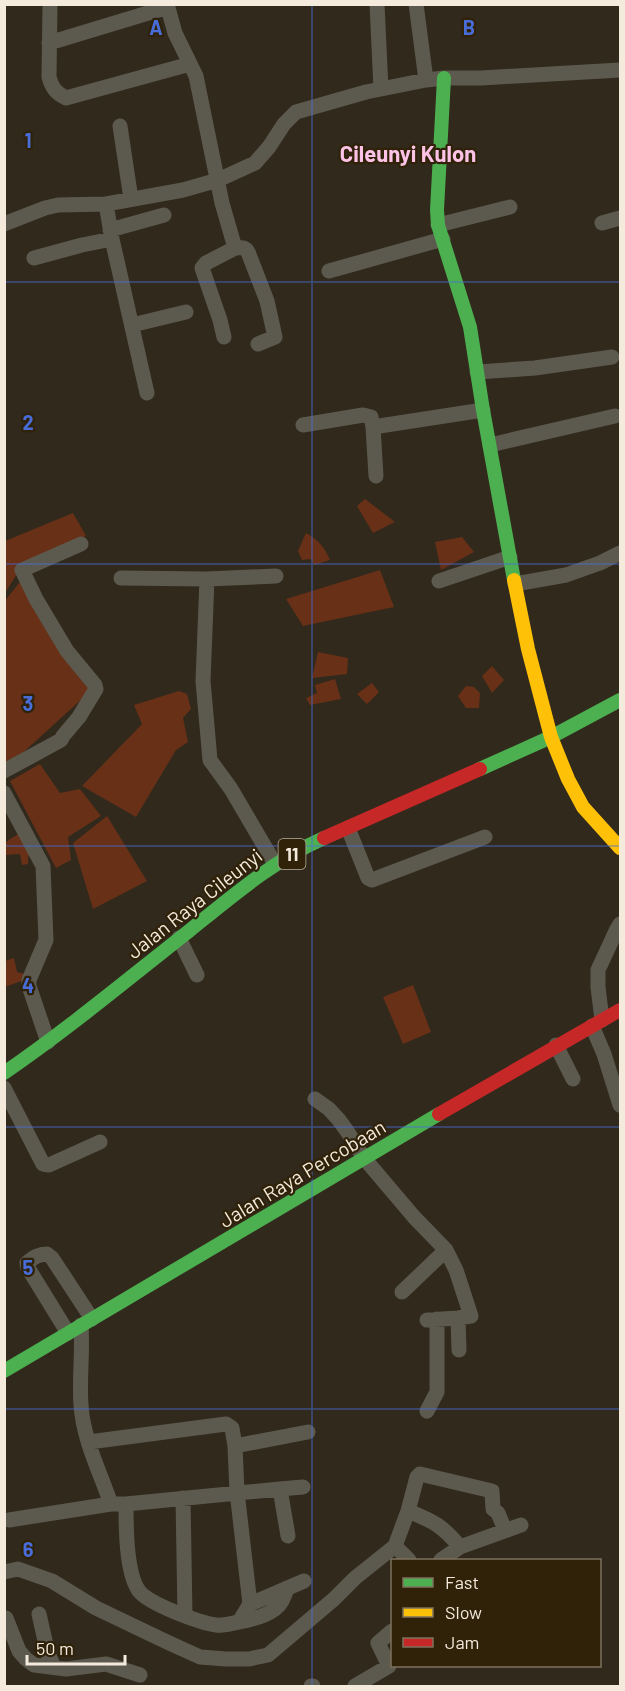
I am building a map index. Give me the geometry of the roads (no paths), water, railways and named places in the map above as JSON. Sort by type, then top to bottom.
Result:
[{"type":"main road","points":[[444,78],[437,210],[440,232],[468,320],[528,649],[551,737],[568,780],[583,807],[621,848]]},
{"type":"main road","name":"Jalan Raya Cileunyi","points":[[4,1073],[48,1042],[275,864],[305,846],[551,737],[621,700]]},
{"type":"main road","name":"Jalan Raya Percobaan","points":[[4,1371],[556,1045],[621,1011]]},
{"type":"street","points":[[50,4],[49,77],[57,93],[66,98],[190,64]]},
{"type":"street","points":[[377,4],[381,89]]},
{"type":"street","points":[[416,4],[426,80]]},
{"type":"street","points":[[49,43],[162,7],[196,76],[222,203],[235,248]]},
{"type":"street","points":[[4,224],[58,205],[106,204],[183,190],[218,180],[255,163],[284,124],[296,112],[381,89],[444,78],[621,70]]},
{"type":"street","points":[[120,126],[131,199]]},
{"type":"street","points":[[106,204],[147,393]]},
{"type":"street","points":[[329,271],[510,207]]},
{"type":"street","points":[[34,258],[82,245],[164,215]]},
{"type":"street","points":[[602,223],[621,218]]},
{"type":"street","points":[[224,337],[202,268],[235,248],[242,247],[247,250],[267,301],[275,337],[258,344]]},
{"type":"street","points":[[132,325],[186,312]]},
{"type":"street","points":[[477,372],[535,368],[612,357]]},
{"type":"street","points":[[373,427],[483,410]]},
{"type":"street","points":[[303,425],[363,415],[371,417],[376,476]]},
{"type":"street","points":[[490,445],[615,416]]},
{"type":"street","points":[[4,771],[61,740],[79,717],[96,689],[67,651],[36,599],[22,570],[81,544]]},
{"type":"street","points":[[515,584],[566,575],[621,553]]},
{"type":"street","points":[[439,581],[510,557]]},
{"type":"street","points":[[121,578],[207,579],[276,576]]},
{"type":"street","points":[[207,579],[203,681],[210,760],[231,789],[275,864]]},
{"type":"street","points":[[4,794],[43,866],[46,940],[29,980],[29,986],[48,1042]]},
{"type":"street","points":[[348,828],[368,878],[372,880],[485,837]]},
{"type":"street","points":[[621,924],[616,929],[598,970],[597,1023],[604,1054],[621,1105]]},
{"type":"street","points":[[179,938],[197,975]]},
{"type":"street","points":[[556,1045],[573,1079]]},
{"type":"street","points":[[4,1088],[43,1164],[49,1165],[100,1142]]},
{"type":"street","points":[[315,1099],[339,1120],[364,1158],[414,1217],[446,1250],[456,1270],[471,1316],[432,1319],[436,1392],[428,1411]]},
{"type":"street","points":[[402,1292],[446,1250]]},
{"type":"street","points":[[458,1318],[459,1350]]},
{"type":"street","points":[[80,1326],[81,1407],[84,1425],[88,1442],[118,1504],[133,1577],[140,1591],[176,1613],[216,1625],[253,1619],[277,1607],[287,1588]]},
{"type":"street","points":[[88,1442],[226,1424],[232,1428],[250,1604]]},
{"type":"street","points":[[235,1446],[308,1432]]},
{"type":"street","points":[[4,1572],[18,1569],[52,1581],[96,1608],[200,1657],[249,1659],[268,1655],[395,1546],[417,1477],[420,1474],[492,1491],[493,1509],[498,1513],[505,1530]]},
{"type":"street","points":[[9,1520],[118,1504],[303,1487]]},
{"type":"street","points":[[280,1489],[288,1536]]},
{"type":"street","points":[[183,1498],[185,1615]]},
{"type":"street","points":[[408,1511],[431,1520],[451,1536],[460,1547]]},
{"type":"street","points":[[442,1559],[460,1547],[521,1525]]},
{"type":"street","points":[[395,1546],[407,1559]]},
{"type":"street","points":[[239,1622],[250,1604],[304,1581]]},
{"type":"street","points":[[39,1614],[48,1654],[54,1667]]},
{"type":"street","points":[[4,1619],[6,1618],[19,1651],[34,1665],[66,1669],[105,1664],[140,1675]]},
{"type":"street","points":[[355,1686],[388,1666],[378,1643],[391,1633]]},
{"type":"district","name":"Cileunyi Kulon","points":[[408,153]]}]
